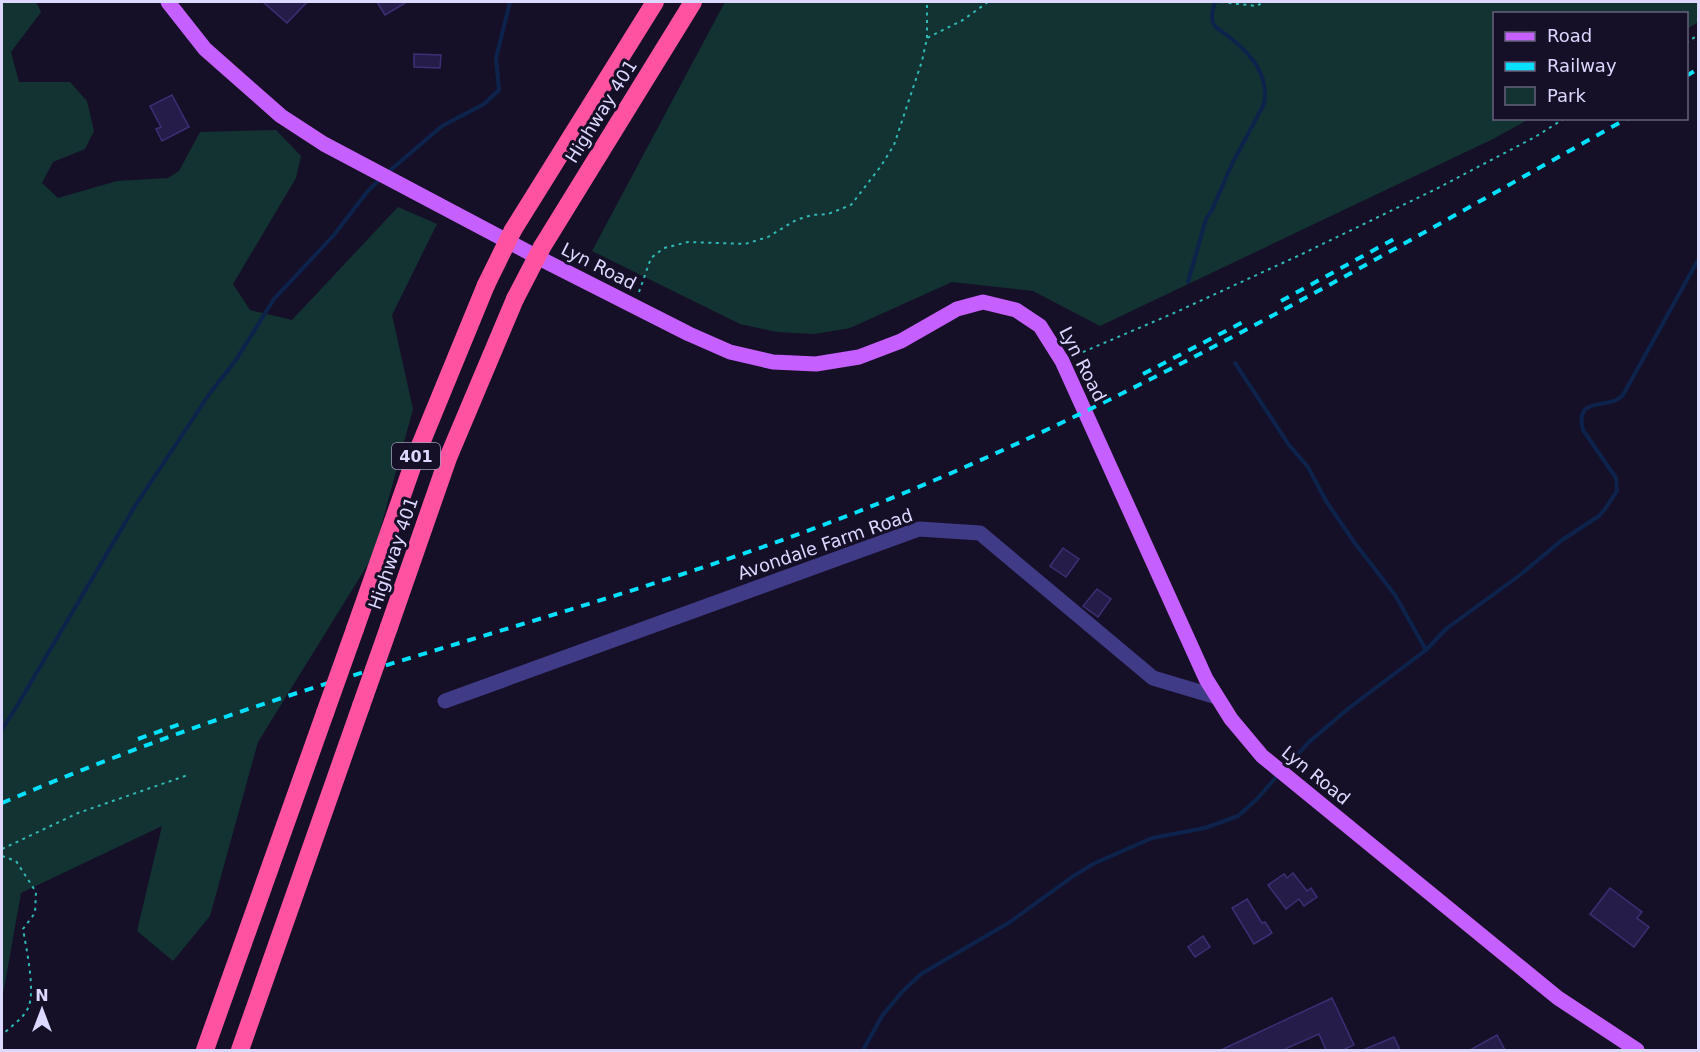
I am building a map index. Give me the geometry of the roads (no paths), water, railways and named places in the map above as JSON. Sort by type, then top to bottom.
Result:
[{"type":"highway","name":"Highway 401","points":[[205,1050],[417,453],[486,285],[513,230],[655,2]]},
{"type":"highway","name":"Highway 401","points":[[240,1050],[448,458],[515,299],[542,247],[693,2]]},
{"type":"main road","name":"Lyn Road","points":[[168,2],[205,49],[290,121],[324,144],[632,305],[730,352],[773,362],[816,364],[859,357],[901,341],[957,309],[982,302],[1016,310],[1040,326],[1062,361],[1206,679],[1231,719],[1262,756],[1558,998],[1637,1050]]},
{"type":"street","name":"Avondale Farm Road","points":[[445,701],[919,529],[980,533],[1153,678],[1217,697]]},
{"type":"waterway","points":[[387,173],[442,126],[484,104],[499,90],[496,58],[510,2]]},
{"type":"waterway","points":[[1188,282],[1206,219],[1264,104],[1265,94],[1262,77],[1253,60],[1214,25],[1212,16],[1215,2]]},
{"type":"waterway","points":[[2,729],[135,506],[210,393],[236,360],[274,299],[334,235],[367,192],[381,178]]},
{"type":"waterway","points":[[1284,769],[1309,742],[1349,708],[1426,650],[1446,629],[1520,575],[1562,540],[1599,516],[1605,509],[1617,491],[1616,478],[1583,430],[1583,412],[1588,407],[1617,400],[1623,395],[1698,260]]},
{"type":"waterway","points":[[1235,363],[1289,445],[1308,467],[1326,501],[1354,542],[1395,595],[1426,650]]},
{"type":"waterway","points":[[863,1050],[882,1016],[921,974],[1010,922],[1093,864],[1152,838],[1205,828],[1238,816],[1279,774]]},
{"type":"railway","points":[[1688,75],[1698,69]]},
{"type":"railway","points":[[2,803],[238,712],[720,562],[852,514],[953,472],[1150,380],[1246,330],[1624,120]]},
{"type":"railway","points":[[1281,301],[1394,239]]},
{"type":"railway","points":[[1143,374],[1247,320]]},
{"type":"railway","points":[[138,739],[180,724]]}]
